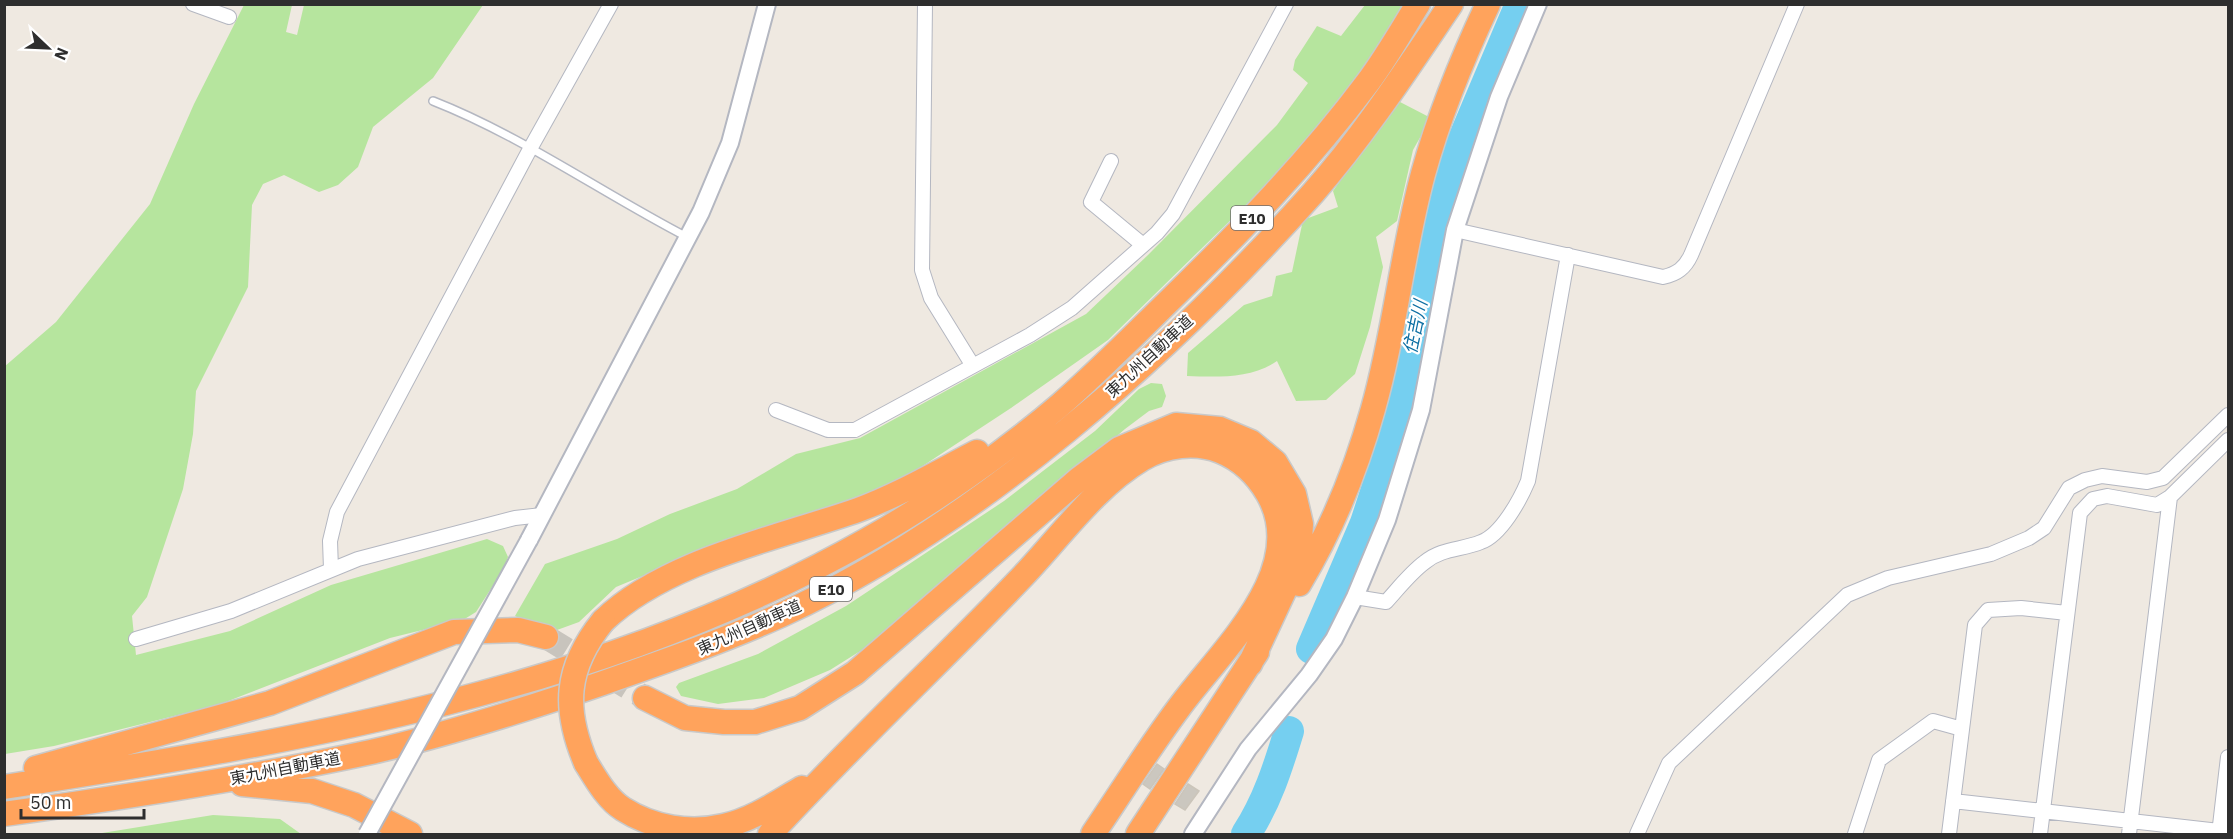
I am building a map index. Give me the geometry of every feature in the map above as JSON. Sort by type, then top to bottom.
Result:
[{"type":"highway","name":"東九州自動車道","points":[[4,787],[330,731],[477,695],[659,637],[755,597],[869,539],[953,484],[1058,406],[1232,240],[1296,169],[1369,81],[1418,4]]},
{"type":"highway","name":"東九州自動車道","points":[[4,814],[210,782],[374,751],[548,702],[696,650],[783,614],[877,565],[971,502],[1077,422],[1180,329],[1315,191],[1396,86],[1450,4]]},
{"type":"highway","points":[[1138,834],[1250,664],[1314,558],[1347,490],[1374,408],[1423,174],[1447,102],[1488,4]]},
{"type":"highway","points":[[822,776],[763,810],[726,826],[694,831],[658,825],[621,809],[600,786],[586,763],[572,725],[572,683],[581,654],[603,621],[632,597],[670,576],[861,508],[982,450],[1058,406]]},
{"type":"highway","points":[[645,698],[685,718],[724,722],[755,723],[800,708],[855,673],[1079,479],[1119,449],[1176,425],[1220,429],[1251,442],[1275,462],[1294,494],[1301,524],[1299,559],[1250,664]]},
{"type":"highway","points":[[770,834],[822,776],[1023,577],[1118,476],[1146,456],[1168,449],[1190,446],[1213,448],[1237,460],[1257,477],[1273,503],[1279,533],[1275,567],[1253,614],[1177,710],[1093,834]]},
{"type":"highway","points":[[4,776],[270,704],[454,632],[518,630],[546,637]]},
{"type":"highway","points":[[210,782],[312,791],[354,805],[410,834]]},
{"type":"street","points":[[193,4],[229,17]]},
{"type":"street","points":[[331,569],[330,541],[337,512],[530,150],[611,4]]},
{"type":"street","points":[[367,834],[529,540],[688,237],[730,143],[767,4]]},
{"type":"street","points":[[925,4],[922,270],[931,298],[973,366]]},
{"type":"street","points":[[776,410],[828,430],[855,430],[892,412],[1072,308],[1143,245],[1173,214],[1286,4]]},
{"type":"street","points":[[1193,834],[1264,728],[1322,657],[1355,597],[1387,520],[1412,441],[1455,230],[1499,97],[1538,4]]},
{"type":"street","points":[[1455,230],[1663,277],[1674,274],[1686,266],[1797,4]]},
{"type":"street","points":[[1111,162],[1091,202],[1143,245]]},
{"type":"street","points":[[1355,597],[1386,602],[1425,561],[1451,548],[1481,542],[1491,536],[1520,500],[1528,481],[1568,255]]},
{"type":"street","points":[[1637,834],[1669,763],[1846,595],[1888,578],[1991,554],[2029,538],[2044,528],[2069,489],[2085,480],[2102,476],[2147,482],[2163,478],[2229,415]]},
{"type":"street","points":[[2040,834],[2080,513],[2093,499],[2107,496],[2157,505],[2170,497],[2229,440]]},
{"type":"street","points":[[2129,827],[2170,497]]},
{"type":"street","points":[[136,639],[231,611],[331,569],[515,518],[542,515]]},
{"type":"street","points":[[1949,834],[1975,625],[1988,610],[2021,608],[2067,613]]},
{"type":"street","points":[[1855,834],[1879,760],[1933,721],[1962,729]]},
{"type":"street","points":[[1953,801],[2043,810],[2129,827],[2222,832],[2229,757]]},
{"type":"lane","points":[[433,101],[480,121],[688,237]]},
{"type":"green space","points":[[244,5],[292,5],[286,32],[297,35],[304,5],[483,5],[433,78],[373,127],[358,167],[338,185],[319,192],[284,175],[263,184],[252,205],[248,287],[196,391],[193,434],[183,489],[147,597],[132,616],[136,655],[230,631],[331,585],[487,539],[503,546],[508,557],[503,570],[476,612],[463,620],[390,638],[218,705],[54,746],[5,754],[4,367],[56,322],[150,204],[194,104]]},
{"type":"green space","points":[[1365,5],[1408,5],[1367,70],[1285,165],[1108,340],[1011,408],[880,494],[674,563],[616,587],[579,622],[557,630],[532,624],[515,616],[545,564],[617,539],[670,514],[737,489],[796,454],[860,438],[1086,314],[1277,125],[1308,83],[1293,70],[1295,60],[1317,26],[1341,36]]},
{"type":"green space","points":[[1400,102],[1431,118],[1413,150],[1397,221],[1376,237],[1383,267],[1370,327],[1355,374],[1326,400],[1296,401],[1277,361],[1256,371],[1234,376],[1187,376],[1188,353],[1244,305],[1272,296],[1276,276],[1292,272],[1303,220],[1338,207],[1333,191],[1389,112]]},
{"type":"green space","points":[[1151,383],[1162,384],[1166,396],[1162,407],[1149,411],[1125,429],[889,633],[830,670],[764,698],[718,704],[681,696],[676,687],[679,683],[758,654],[846,606],[1004,501],[1095,431],[1139,389]]},
{"type":"green space","points":[[213,815],[280,819],[301,834],[96,834]]},
{"type":"building","points":[[1157,764],[1164,769],[1150,789],[1143,784]]},
{"type":"building","points":[[1188,784],[1199,791],[1185,810],[1175,804]]},
{"type":"waterway","name":"住吉川","points":[[1311,649],[1365,523],[1393,437],[1432,242],[1454,160],[1520,4]]},
{"type":"waterway","name":"住吉川","points":[[1246,834],[1266,797],[1289,731]]},
{"type":"tunnel","points":[[546,637],[645,698]]}]
